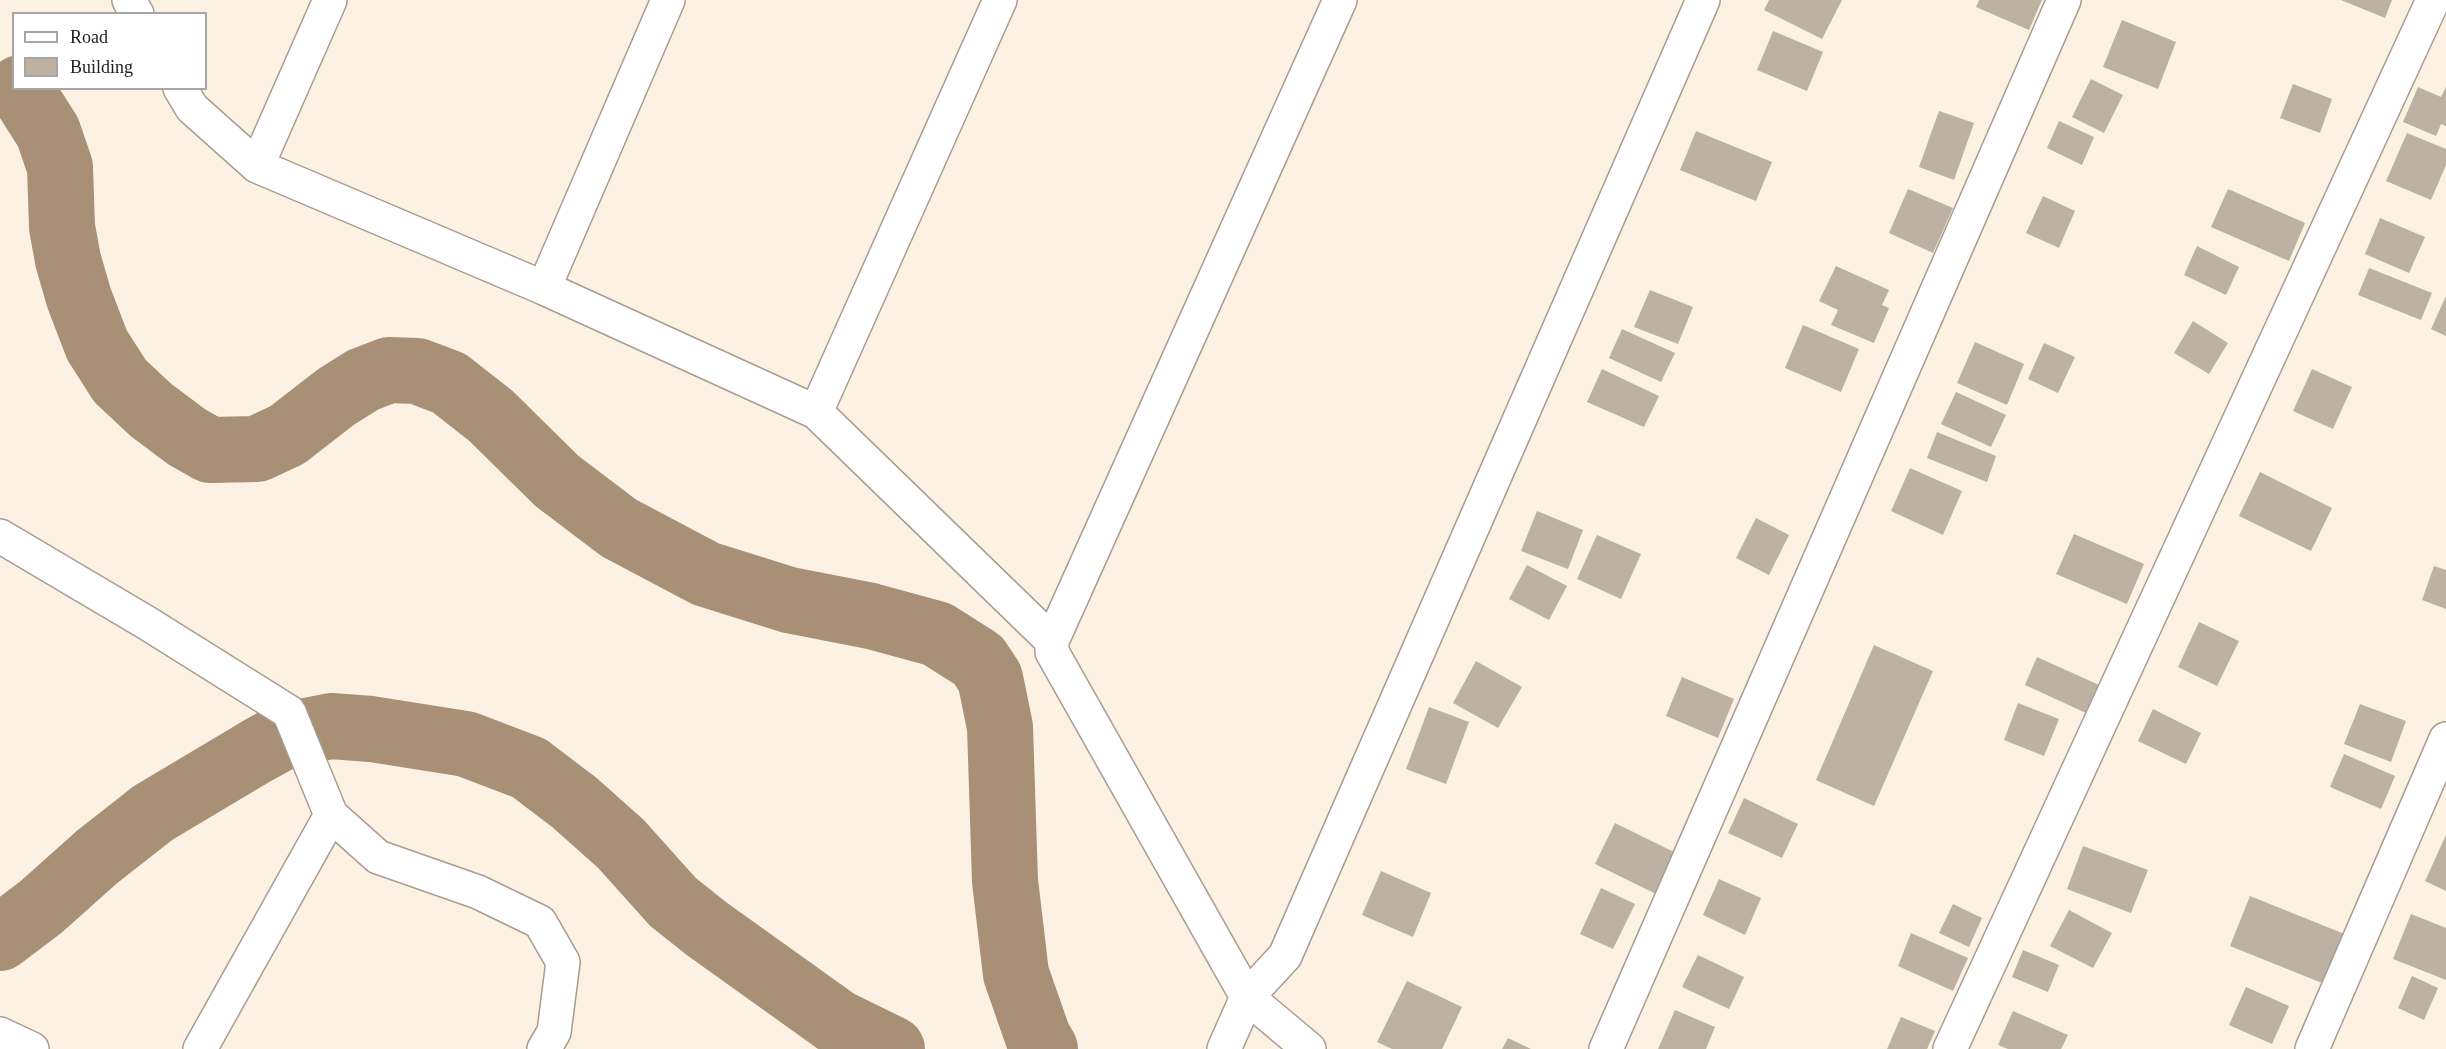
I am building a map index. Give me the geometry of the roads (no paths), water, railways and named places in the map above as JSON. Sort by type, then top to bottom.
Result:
[{"type":"street","points":[[257,166],[330,0]]},
{"type":"street","points":[[544,288],[668,0]]},
{"type":"street","points":[[816,412],[1000,0]]},
{"type":"street","points":[[1309,1049],[1247,997],[1052,652],[1052,641],[1340,0]]},
{"type":"street","points":[[1224,1049],[1247,997],[1285,956],[1703,0]]},
{"type":"street","points":[[1606,1049],[2064,0]]},
{"type":"street","points":[[1950,1049],[2433,0]]},
{"type":"street","points":[[181,90],[192,108],[257,166],[544,288],[816,412],[1052,641]]},
{"type":"street","points":[[5,549],[147,622],[289,712],[331,815],[378,857],[478,892],[540,922],[563,962],[554,1032],[544,1049]]},
{"type":"street","points":[[2312,1049],[2446,740]]},
{"type":"street","points":[[200,1049],[331,815]]},
{"type":"street","points":[[0,1034],[32,1049]]},
{"type":"waterway","points":[[21,90],[48,132],[60,167],[62,227],[68,260],[79,298],[97,345],[120,381],[151,410],[187,437],[210,450],[257,449],[287,435],[336,397],[363,380],[389,370],[417,371],[449,383],[491,416],[557,481],[619,528],[706,574],[789,600],[871,616],[937,634],[978,660],[990,678],[1000,727],[1005,881],[1016,974],[1038,1037],[1045,1049]]},
{"type":"waterway","points":[[0,938],[41,907],[97,857],[153,813],[257,751],[286,735],[331,726],[371,729],[466,744],[529,768],[575,803],[621,844],[673,902],[707,929],[837,1022],[892,1049]]}]
